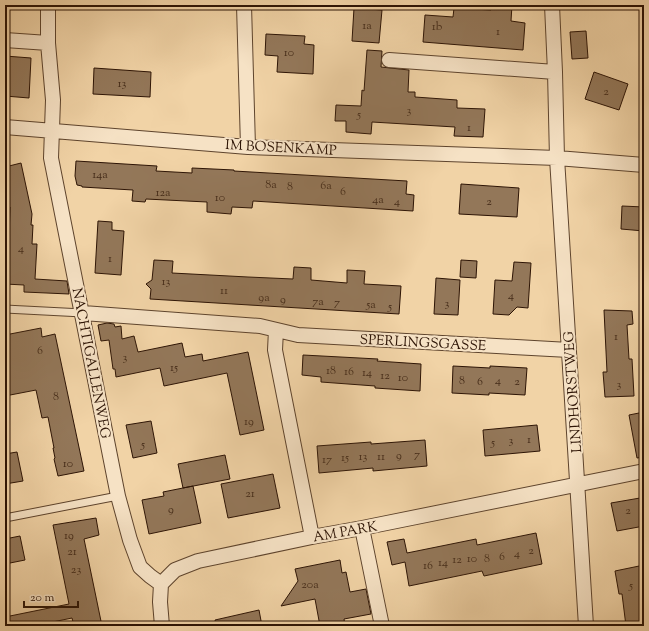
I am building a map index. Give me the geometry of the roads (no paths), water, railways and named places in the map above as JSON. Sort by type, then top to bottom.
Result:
[{"type":"street","name":"NACHTIGALLENWEG","points":[[48,5],[48,43],[53,100],[51,158],[83,313],[118,496],[130,540],[140,567],[161,584]]},
{"type":"street","points":[[244,5],[248,147]]},
{"type":"street","name":"LINDHORSTWEG","points":[[552,5],[557,158],[586,626]]},
{"type":"street","points":[[5,40],[48,43]]},
{"type":"street","points":[[389,60],[555,72]]},
{"type":"street","name":"IM BOSENKAMP","points":[[5,127],[248,147],[557,158],[644,165]]},
{"type":"street","name":"SPERLINGSGASSE","points":[[83,313],[260,326],[298,335],[569,350]]},
{"type":"street","points":[[276,330],[275,350],[312,537]]},
{"type":"street","name":"AM PARK","points":[[161,584],[174,570],[198,561],[644,471]]},
{"type":"street","points":[[362,528],[382,626]]},
{"type":"street","points":[[161,584],[160,602],[162,626]]},
{"type":"lane","points":[[5,309],[83,313]]},
{"type":"lane","points":[[5,518],[118,496]]}]
